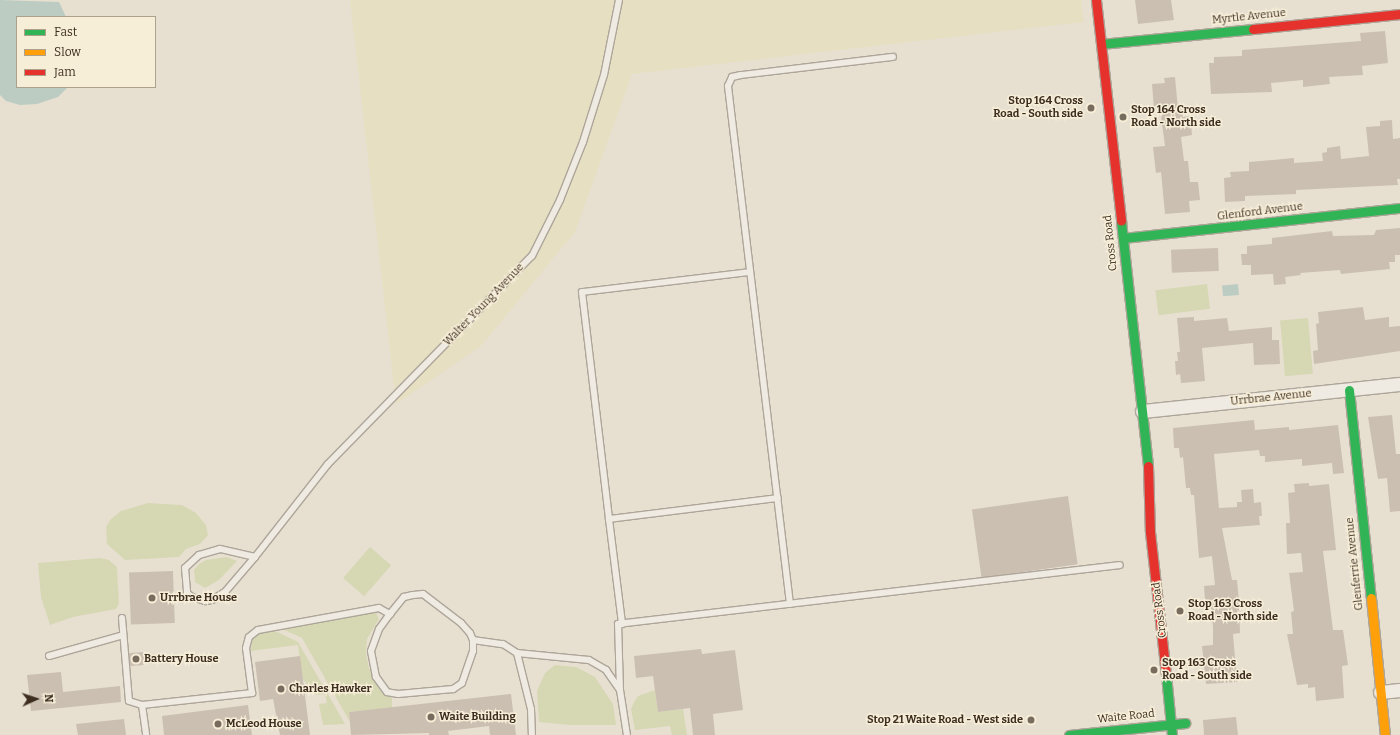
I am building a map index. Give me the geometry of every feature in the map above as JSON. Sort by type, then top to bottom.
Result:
[{"type":"main road","name":"Cross Road","points":[[1096,0],[1150,484],[1150,532],[1172,735]]},
{"type":"main road","name":"Myrtle Avenue","points":[[1101,44],[1400,14]]},
{"type":"main road","name":"Glenford Avenue","points":[[1122,238],[1400,208]]},
{"type":"main road","name":"Glenferrie Avenue","points":[[1348,390],[1385,735]]},
{"type":"main road","name":"Cross Road","points":[[1150,484],[1160,527]]},
{"type":"main road","name":"Waite Road","points":[[1069,735],[1171,724],[1185,719],[1187,735]]},
{"type":"street","name":"Urrbrae Avenue","points":[[1142,411],[1400,384]]},
{"type":"street","points":[[1380,692],[1400,690]]},
{"type":"lane","name":"Walter Young Avenue","points":[[255,557],[220,550],[199,555],[185,568],[184,576],[187,593],[192,597],[205,601],[218,597],[255,557],[328,464],[532,256],[560,200],[583,142],[604,75],[619,0]]},
{"type":"lane","points":[[790,604],[728,86],[732,77],[893,57]]},
{"type":"lane","points":[[622,624],[582,292],[750,272]]},
{"type":"lane","points":[[609,519],[778,498]]},
{"type":"lane","points":[[627,735],[620,690],[618,624],[1120,565]]},
{"type":"lane","points":[[423,594],[461,623],[473,640],[473,652],[462,683],[458,687],[398,694],[387,692],[376,677],[371,651],[379,629],[390,614],[404,597],[423,594]]},
{"type":"lane","points":[[122,618],[129,701],[142,705],[252,693],[246,648],[249,638],[258,630],[379,608],[390,614]]},
{"type":"lane","points":[[49,656],[123,635]]},
{"type":"lane","points":[[473,640],[503,644],[517,653],[589,660],[606,670],[620,690]]},
{"type":"lane","points":[[517,653],[531,709],[532,735]]},
{"type":"lane","points":[[142,705],[146,735]]},
{"type":"shaded area","points":[[0,0],[59,2],[66,16],[16,16],[16,88],[67,88],[58,97],[37,104],[20,105],[6,101],[0,95]]},
{"type":"shaded area","points":[[350,0],[1081,0],[1084,22],[632,74],[575,232],[481,346],[396,404]]},
{"type":"shaded area","points":[[1238,284],[1239,295],[1223,296],[1222,285]]},
{"type":"green space","points":[[1207,284],[1210,309],[1158,315],[1155,290]]},
{"type":"green space","points":[[1308,318],[1313,374],[1285,376],[1280,320]]},
{"type":"green space","points":[[148,503],[182,505],[196,513],[206,525],[208,535],[200,544],[186,549],[179,557],[125,560],[107,544],[106,527],[111,519],[121,511]]},
{"type":"green space","points":[[370,547],[391,565],[364,596],[343,578]]},
{"type":"green space","points":[[227,557],[237,561],[219,580],[205,588],[195,582],[194,570],[199,564],[206,560]]},
{"type":"green space","points":[[100,558],[109,560],[117,567],[119,603],[116,609],[73,617],[50,625],[41,597],[38,563]]},
{"type":"green space","points":[[375,611],[379,619],[367,639],[366,654],[369,668],[376,681],[392,697],[392,708],[349,712],[350,722],[302,638],[278,627]]},
{"type":"green space","points":[[269,628],[298,642],[345,724],[323,725],[319,704],[327,703],[325,694],[316,695],[302,678],[298,645],[251,651],[252,638]]},
{"type":"green space","points":[[555,665],[576,667],[595,677],[613,704],[616,725],[570,725],[539,722],[537,691],[545,673]]},
{"type":"green space","points":[[655,690],[658,712],[683,709],[687,735],[672,735],[670,726],[635,730],[631,709],[634,702],[638,696]]},
{"type":"building","points":[[1135,0],[1171,0],[1174,20],[1138,24]]},
{"type":"building","points":[[1385,31],[1388,63],[1362,66],[1363,75],[1329,77],[1330,84],[1303,87],[1303,80],[1271,83],[1272,92],[1211,94],[1209,63],[1214,63],[1214,57],[1242,56],[1242,50],[1361,41],[1360,33]]},
{"type":"building","points":[[1175,77],[1178,109],[1182,108],[1183,117],[1190,116],[1192,135],[1181,137],[1184,161],[1188,161],[1190,182],[1198,182],[1200,200],[1189,201],[1190,212],[1165,214],[1161,172],[1156,173],[1153,147],[1165,146],[1160,109],[1154,109],[1152,84],[1165,83],[1164,78]]},
{"type":"building","points":[[1392,120],[1393,139],[1400,138],[1400,179],[1397,179],[1398,185],[1296,190],[1296,194],[1245,196],[1245,201],[1225,202],[1224,178],[1231,177],[1230,172],[1249,171],[1249,162],[1294,158],[1294,163],[1323,161],[1322,153],[1327,152],[1327,148],[1340,146],[1341,159],[1369,156],[1366,127],[1380,126],[1380,121]]},
{"type":"building","points":[[1400,228],[1400,255],[1395,255],[1395,262],[1389,262],[1390,269],[1341,274],[1340,270],[1300,273],[1301,275],[1285,277],[1286,284],[1274,285],[1273,274],[1251,275],[1251,265],[1242,265],[1241,254],[1247,254],[1247,246],[1272,244],[1272,238],[1332,231],[1333,236],[1374,235],[1376,230]]},
{"type":"building","points":[[1218,248],[1219,271],[1172,273],[1171,250]]},
{"type":"building","points":[[1363,307],[1365,320],[1389,317],[1389,327],[1400,326],[1400,351],[1314,364],[1313,351],[1318,350],[1316,324],[1319,323],[1318,312]]},
{"type":"building","points":[[1194,317],[1194,321],[1227,318],[1229,331],[1272,327],[1272,340],[1279,340],[1280,364],[1254,365],[1253,343],[1202,348],[1205,381],[1181,383],[1180,374],[1176,375],[1175,361],[1178,361],[1177,352],[1180,352],[1177,318]]},
{"type":"building","points":[[1392,415],[1396,454],[1400,454],[1400,511],[1390,512],[1387,478],[1378,479],[1368,417]]},
{"type":"building","points":[[1254,420],[1255,430],[1289,427],[1289,430],[1338,425],[1344,473],[1333,474],[1332,463],[1302,466],[1302,459],[1265,462],[1265,456],[1260,456],[1259,450],[1214,454],[1219,508],[1237,507],[1237,502],[1242,502],[1241,490],[1253,489],[1254,503],[1261,502],[1262,516],[1259,516],[1260,525],[1222,528],[1232,580],[1237,580],[1240,633],[1233,634],[1237,682],[1206,684],[1202,646],[1213,645],[1213,627],[1210,600],[1205,601],[1204,586],[1215,585],[1212,556],[1199,558],[1194,495],[1191,495],[1190,488],[1186,488],[1183,457],[1180,458],[1179,448],[1174,448],[1173,428]]},
{"type":"building","points":[[1309,483],[1309,486],[1329,484],[1336,550],[1323,551],[1333,630],[1343,630],[1348,665],[1342,666],[1344,698],[1316,701],[1315,687],[1308,688],[1308,684],[1297,685],[1287,634],[1293,634],[1291,612],[1294,611],[1289,573],[1303,572],[1301,553],[1287,554],[1286,523],[1290,523],[1288,493],[1295,492],[1294,484]]},
{"type":"building","points":[[1068,496],[1078,564],[982,578],[972,509]]},
{"type":"building","name":"Urrbrae House","points":[[173,571],[175,623],[131,625],[129,573]]},
{"type":"building","points":[[701,649],[702,654],[735,650],[743,710],[713,714],[715,735],[693,735],[690,708],[658,712],[653,676],[636,678],[634,656]]},
{"type":"building","name":"Battery House","points":[[144,652],[145,665],[130,666],[129,653]]},
{"type":"building","name":"Charles Hawker","points":[[300,656],[310,735],[280,735],[273,699],[260,701],[255,662]]},
{"type":"building","points":[[61,672],[63,692],[120,686],[121,702],[31,711],[27,675]]},
{"type":"building","name":"Waite Building","points":[[511,694],[516,735],[490,735],[489,726],[448,731],[449,735],[429,735],[429,733],[351,735],[349,712]]},
{"type":"building","name":"McLeod House","points":[[248,705],[252,735],[164,735],[162,716]]},
{"type":"building","points":[[1236,717],[1238,735],[1204,735],[1203,720]]},
{"type":"building","points":[[124,719],[126,735],[78,735],[76,724]]},
{"type":"traffic: fast","points":[[1101,44],[1253,29]]},
{"type":"traffic: fast","points":[[1123,238],[1400,208]]},
{"type":"traffic: fast","points":[[1121,221],[1148,466]]},
{"type":"traffic: fast","points":[[1349,390],[1371,598]]},
{"type":"traffic: fast","points":[[1166,675],[1172,735]]},
{"type":"traffic: fast","points":[[1069,735],[1185,723]]},
{"type":"traffic: slow","points":[[1371,598],[1385,735]]},
{"type":"traffic: jam","points":[[1096,0],[1121,221]]},
{"type":"traffic: jam","points":[[1253,29],[1400,14]]},
{"type":"traffic: jam","points":[[1148,466],[1150,532],[1166,675]]},
{"type":"place","name":"Stop 164 Cross Road - South side","points":[[1091,108]]},
{"type":"place","name":"Stop 164 Cross Road - North side","points":[[1123,117]]},
{"type":"place","name":"Urrbrae House","points":[[152,598]]},
{"type":"place","name":"Stop 163 Cross Road - North side","points":[[1180,611]]},
{"type":"place","name":"Battery House","points":[[136,659]]},
{"type":"place","name":"Stop 163 Cross Road - South side","points":[[1154,670]]},
{"type":"place","name":"Charles Hawker","points":[[281,689]]},
{"type":"place","name":"Waite Building","points":[[431,717]]},
{"type":"place","name":"Stop 21 Waite Road - West side","points":[[1031,720]]},
{"type":"place","name":"McLeod House","points":[[218,724]]}]
